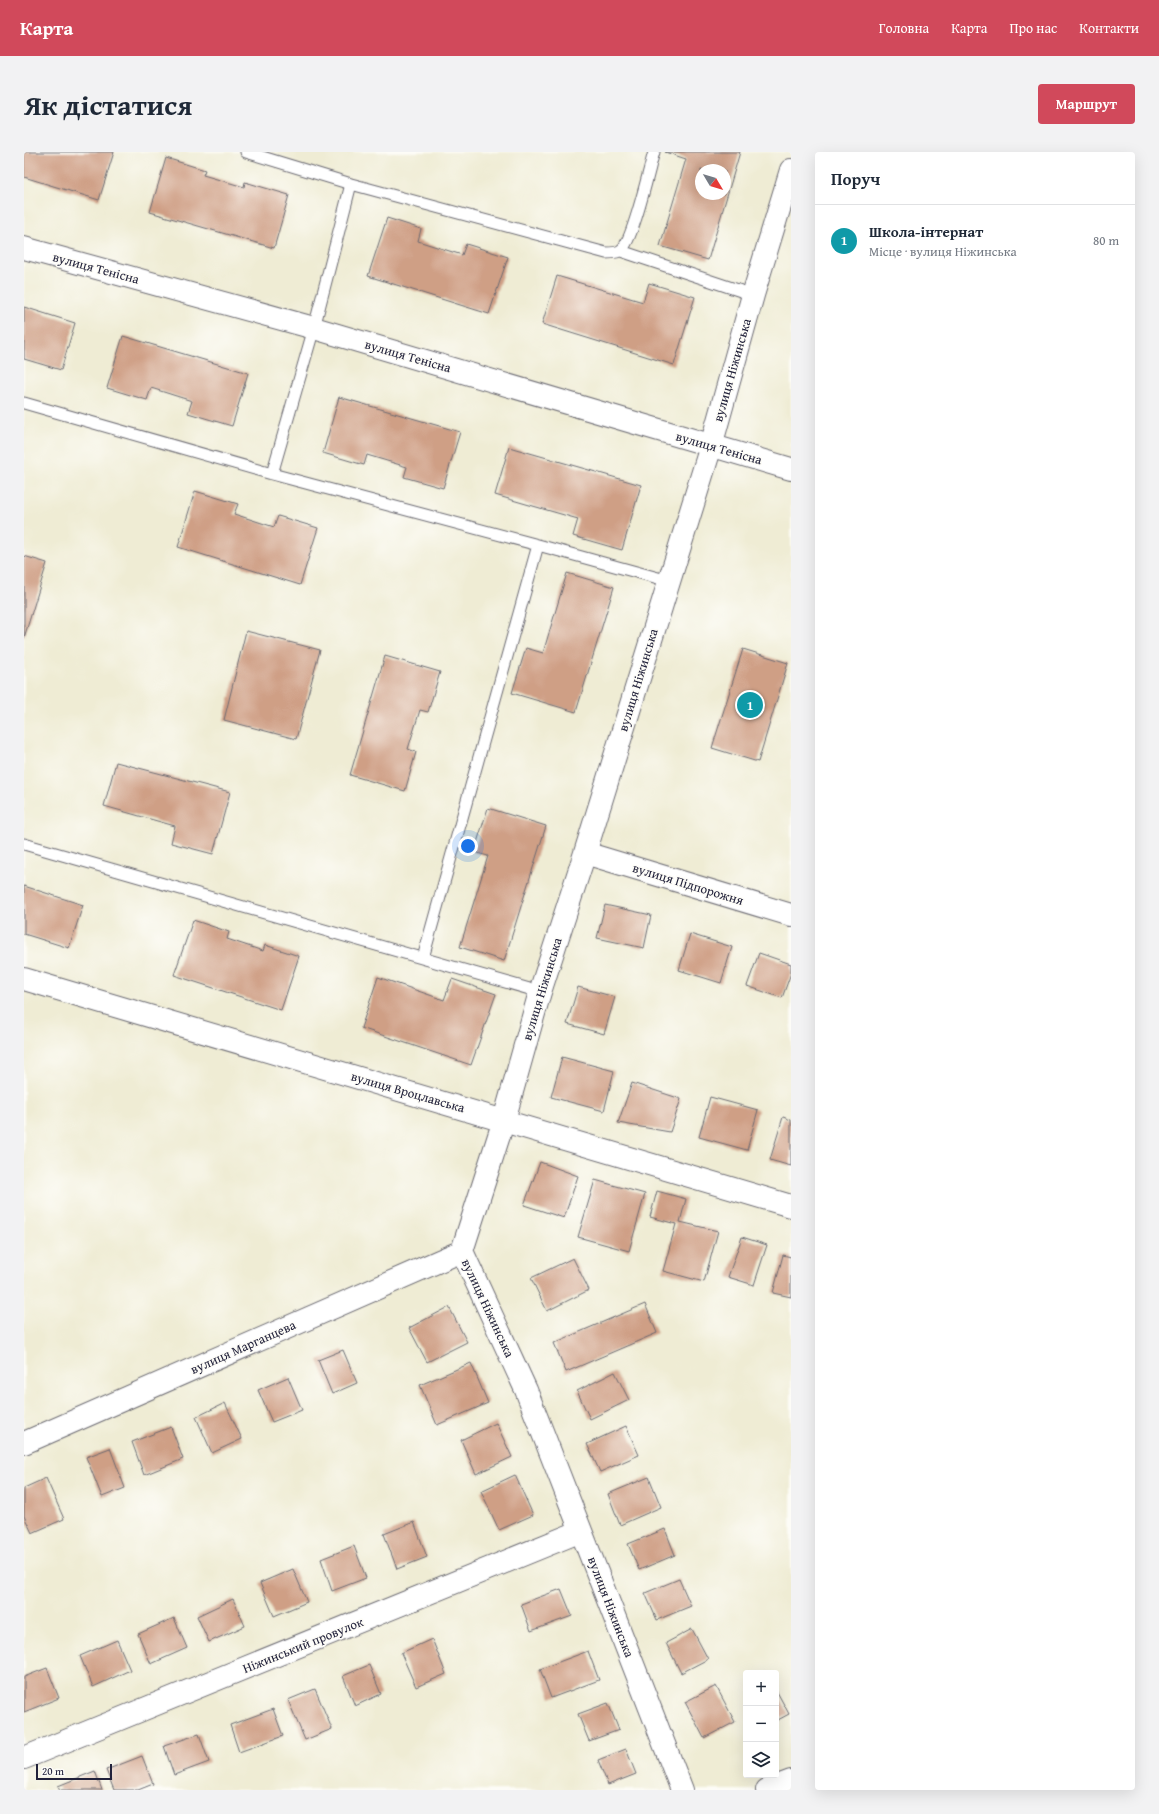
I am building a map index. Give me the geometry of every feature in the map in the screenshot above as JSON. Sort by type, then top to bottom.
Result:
[{"type":"street","name":"вулиця Ніжинська","points":[[682,1790],[526,1390],[462,1251],[504,1120],[540,992],[585,853],[669,581],[791,170]]},
{"type":"street","name":"вулиця Тенісна","points":[[24,248],[314,328],[791,469]]},
{"type":"street","name":"вулиця Підпорожня","points":[[585,853],[791,915]]},
{"type":"street","name":"вулиця Вроцлавська","points":[[24,979],[791,1206]]},
{"type":"street","name":"вулиця Марганцева","points":[[24,1443],[462,1251]]},
{"type":"street","name":"Ніжинський провулок","points":[[24,1758],[581,1531]]},
{"type":"street","points":[[767,1790],[791,1781]]},
{"type":"lane","points":[[246,152],[352,184],[606,253],[621,251],[753,295]]},
{"type":"lane","points":[[621,251],[634,222],[654,152]]},
{"type":"lane","points":[[272,474],[314,328],[352,184]]},
{"type":"lane","points":[[24,403],[272,474],[669,581]]},
{"type":"lane","points":[[423,958],[538,545]]},
{"type":"lane","points":[[24,844],[540,992]]},
{"type":"building","points":[[24,152],[114,152],[99,200],[24,177]]},
{"type":"building","points":[[665,152],[740,152],[731,182],[731,164],[695,164],[695,200],[726,200],[708,260],[660,246],[686,159]]},
{"type":"building","points":[[166,158],[205,170],[203,175],[244,187],[245,182],[289,195],[274,248],[150,212]]},
{"type":"building","points":[[387,218],[421,229],[418,241],[462,255],[466,244],[508,257],[489,314],[368,276]]},
{"type":"building","points":[[557,276],[643,302],[649,283],[695,297],[674,365],[542,324]]},
{"type":"building","points":[[24,307],[75,323],[61,370],[24,359]]},
{"type":"building","points":[[123,336],[248,373],[232,426],[188,413],[192,401],[151,388],[147,400],[107,388]]},
{"type":"building","points":[[339,397],[460,432],[443,488],[404,477],[407,467],[367,455],[364,465],[323,453]]},
{"type":"building","points":[[509,447],[641,485],[622,550],[573,536],[578,519],[495,495]]},
{"type":"building","points":[[195,491],[238,504],[234,514],[274,527],[278,516],[318,528],[300,585],[178,547]]},
{"type":"building","points":[[24,556],[47,563],[24,638]]},
{"type":"building","points":[[567,573],[614,587],[576,712],[512,693],[526,648],[543,653]]},
{"type":"building","points":[[246,631],[320,650],[296,739],[224,720]]},
{"type":"building","points":[[743,649],[788,663],[758,762],[712,748]]},
{"type":"building","points":[[385,656],[440,672],[428,712],[420,710],[408,749],[416,752],[405,791],[350,775]]},
{"type":"building","points":[[116,762],[230,792],[213,854],[171,843],[175,826],[104,806]]},
{"type":"building","points":[[488,808],[546,826],[504,961],[460,947],[488,856],[474,852]]},
{"type":"building","points":[[24,886],[83,905],[69,948],[24,934]]},
{"type":"building","points":[[605,905],[651,915],[644,948],[597,938]]},
{"type":"building","points":[[193,920],[229,932],[227,939],[263,951],[265,945],[299,956],[281,1010],[174,975]]},
{"type":"building","points":[[690,934],[732,947],[721,983],[679,970]]},
{"type":"building","points":[[759,953],[791,964],[791,973],[782,998],[747,986]]},
{"type":"building","points":[[378,977],[444,1000],[452,979],[496,994],[471,1065],[361,1028]]},
{"type":"building","points":[[578,987],[615,997],[604,1034],[567,1024]]},
{"type":"building","points":[[562,1057],[614,1071],[604,1111],[551,1097]]},
{"type":"building","points":[[632,1083],[681,1099],[670,1132],[618,1123]]},
{"type":"building","points":[[710,1097],[758,1110],[747,1150],[699,1137]]},
{"type":"building","points":[[783,1117],[791,1120],[791,1166],[770,1160]]},
{"type":"building","points":[[540,1162],[578,1176],[564,1218],[524,1205]]},
{"type":"building","points":[[595,1180],[645,1194],[629,1251],[578,1237]]},
{"type":"building","points":[[657,1191],[686,1199],[680,1222],[718,1231],[704,1282],[663,1271],[676,1224],[650,1217]]},
{"type":"building","points":[[742,1237],[767,1245],[754,1285],[728,1277]]},
{"type":"building","points":[[783,1255],[791,1257],[791,1297],[773,1293]]},
{"type":"building","points":[[573,1258],[589,1290],[547,1311],[531,1278]]},
{"type":"building","points":[[645,1304],[657,1333],[566,1372],[554,1343]]},
{"type":"building","points":[[449,1307],[467,1342],[427,1362],[409,1328]]},
{"type":"building","points":[[343,1350],[357,1383],[332,1394],[318,1360]]},
{"type":"building","points":[[471,1363],[488,1403],[437,1425],[420,1385]]},
{"type":"building","points":[[615,1372],[629,1400],[590,1419],[577,1391]]},
{"type":"building","points":[[288,1377],[302,1410],[272,1422],[258,1390]]},
{"type":"building","points":[[225,1403],[242,1439],[212,1453],[196,1417]]},
{"type":"building","points":[[496,1423],[512,1457],[476,1474],[461,1440]]},
{"type":"building","points":[[626,1426],[639,1455],[600,1472],[587,1444]]},
{"type":"building","points":[[171,1427],[183,1459],[144,1475],[132,1442]]},
{"type":"building","points":[[110,1448],[125,1488],[102,1497],[86,1457]]},
{"type":"building","points":[[515,1475],[533,1515],[499,1530],[481,1491]]},
{"type":"building","points":[[649,1477],[661,1507],[620,1525],[608,1494]]},
{"type":"building","points":[[46,1478],[64,1519],[32,1533],[24,1516],[24,1488]]},
{"type":"building","points":[[414,1522],[427,1557],[397,1569],[384,1534]]},
{"type":"building","points":[[665,1529],[675,1555],[639,1570],[628,1544]]},
{"type":"building","points":[[354,1546],[366,1578],[332,1591],[321,1559]]},
{"type":"building","points":[[293,1569],[307,1602],[274,1616],[260,1583]]},
{"type":"building","points":[[679,1579],[691,1606],[657,1620],[645,1593]]},
{"type":"building","points":[[561,1589],[572,1616],[531,1631],[521,1604]]},
{"type":"building","points":[[233,1599],[245,1626],[209,1642],[197,1616]]},
{"type":"building","points":[[174,1618],[187,1648],[151,1664],[138,1634]]},
{"type":"building","points":[[692,1629],[708,1659],[681,1673],[666,1643]]},
{"type":"building","points":[[432,1639],[446,1674],[416,1687],[401,1653]]},
{"type":"building","points":[[117,1640],[130,1670],[93,1687],[80,1656]]},
{"type":"building","points":[[588,1651],[599,1680],[551,1698],[540,1669]]},
{"type":"building","points":[[369,1665],[381,1694],[355,1706],[343,1676]]},
{"type":"building","points":[[47,1668],[59,1698],[24,1712],[24,1677]]},
{"type":"building","points":[[716,1686],[735,1722],[704,1738],[685,1702]]},
{"type":"building","points":[[315,1689],[332,1729],[305,1740],[288,1700]]},
{"type":"building","points":[[779,1696],[789,1714],[779,1719]]},
{"type":"building","points":[[608,1703],[619,1730],[589,1741],[578,1714]]},
{"type":"building","points":[[273,1709],[283,1736],[239,1752],[230,1725]]},
{"type":"building","points":[[199,1734],[209,1762],[174,1775],[164,1746]]},
{"type":"building","points":[[626,1749],[636,1774],[608,1785],[598,1760]]},
{"type":"building","points":[[142,1756],[153,1784],[138,1790],[114,1790],[106,1770]]},
{"type":"building","points":[[95,1771],[102,1790],[60,1790],[58,1786]]},
{"type":"place","name":"Школа-інтернат","points":[[750,705]]}]
